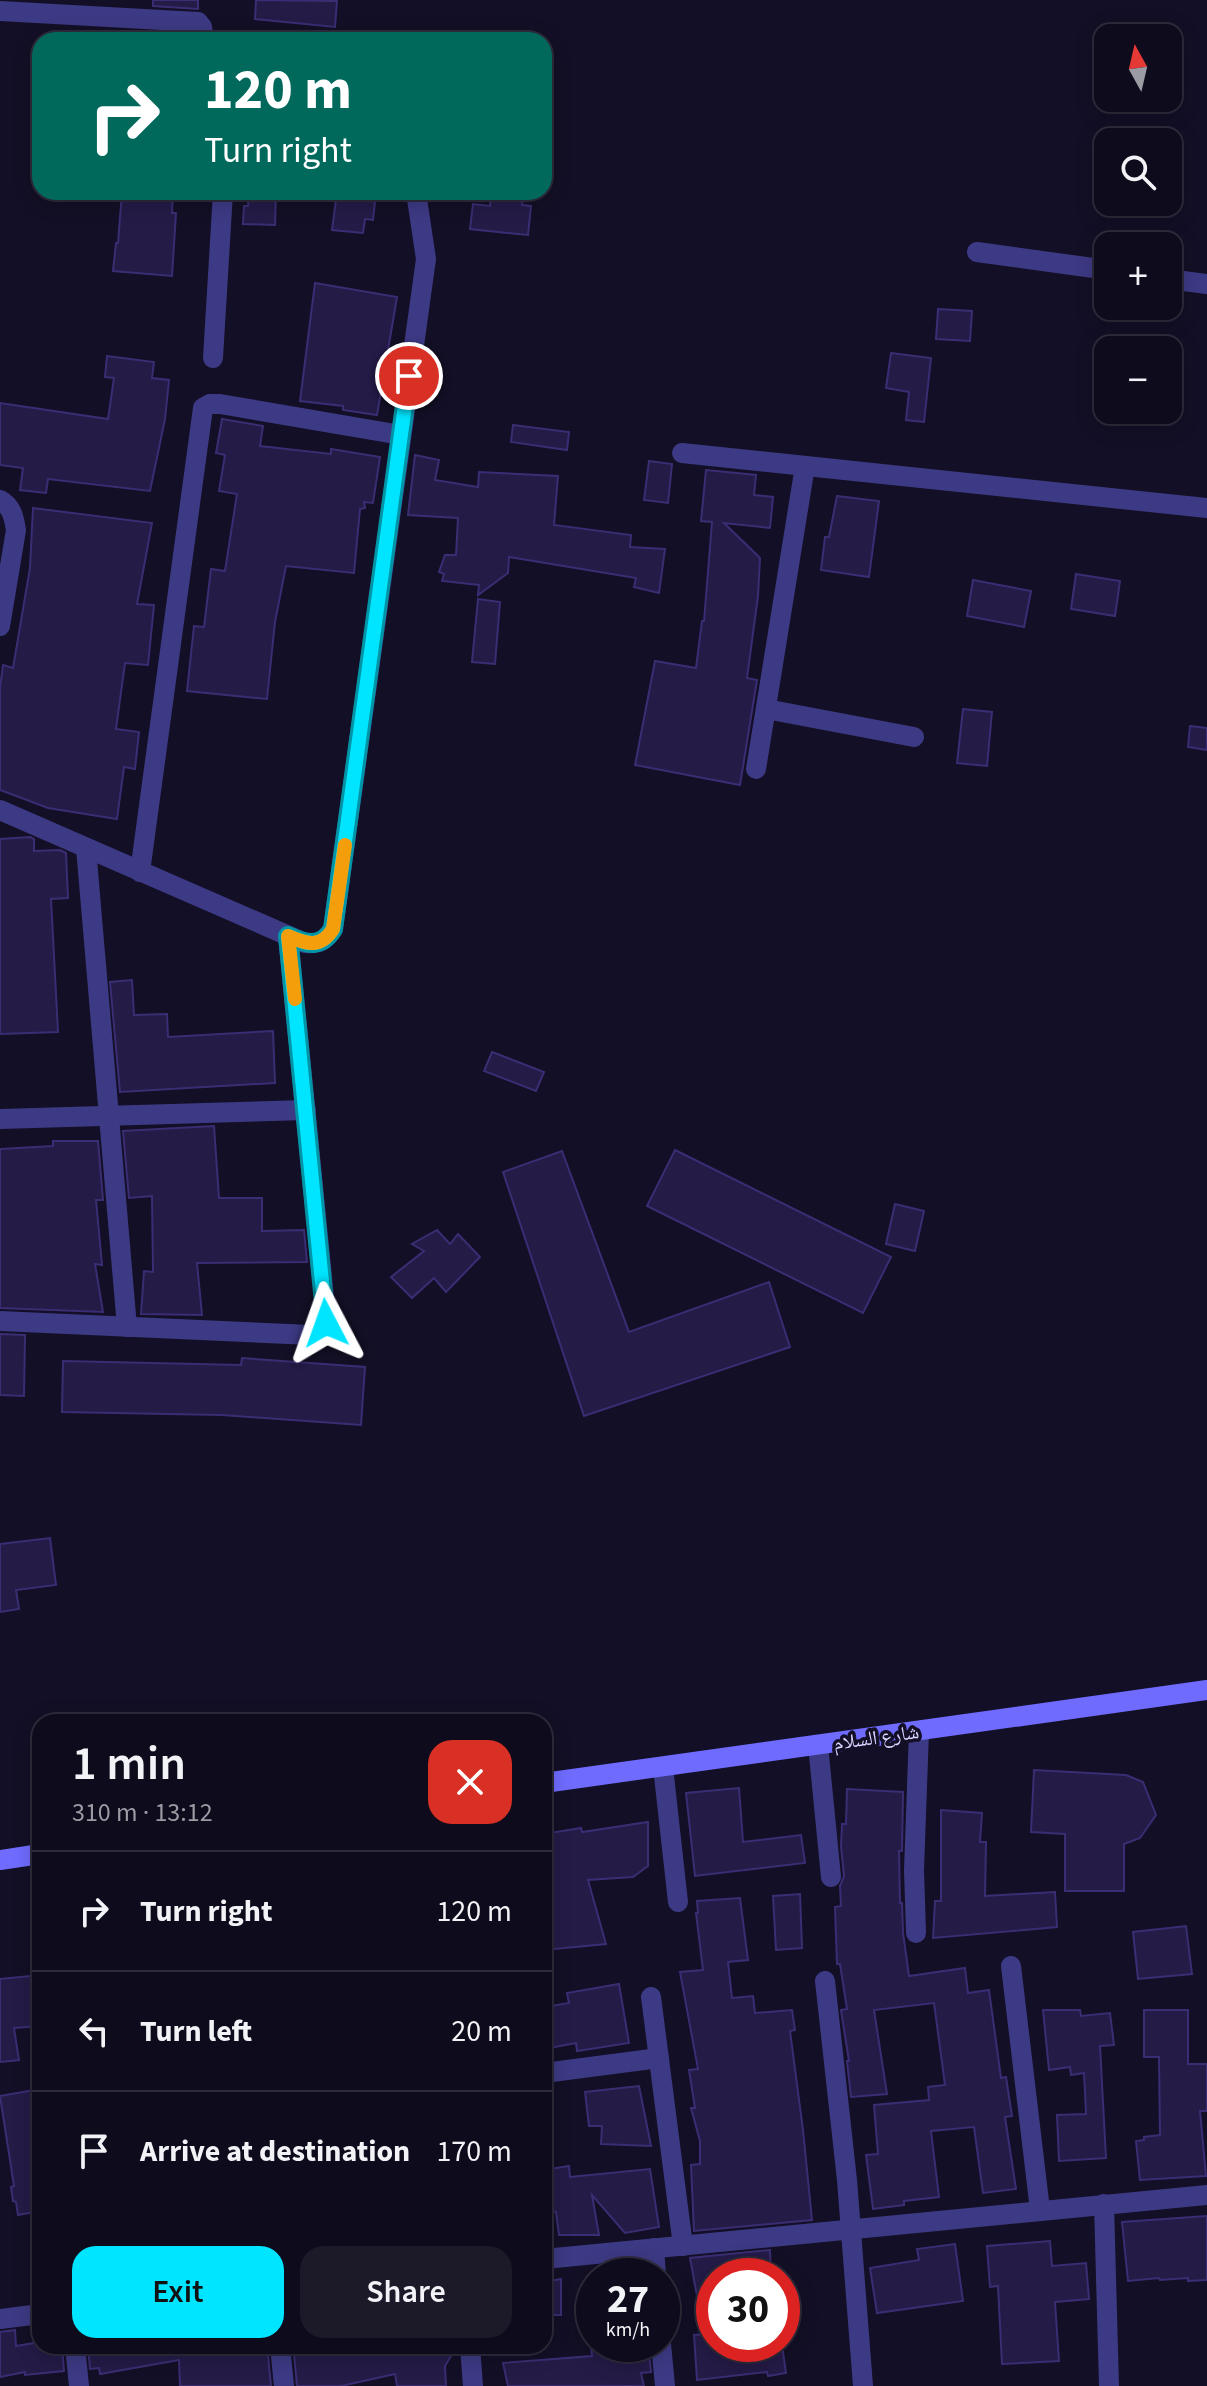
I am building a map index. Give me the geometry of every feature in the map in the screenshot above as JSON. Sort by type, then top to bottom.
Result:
[{"type":"main road","name":"شارع السلام","points":[[552,1782],[1207,1690]]},
{"type":"main road","points":[[0,1860],[32,1855]]},
{"type":"street","points":[[0,11],[198,22],[203,32]]},
{"type":"street","points":[[213,358],[223,200]]},
{"type":"street","points":[[0,810],[305,943],[318,944],[327,939],[333,929],[426,259],[417,200]]},
{"type":"street","points":[[977,252],[1094,268]]},
{"type":"street","points":[[1182,281],[1207,284]]},
{"type":"street","points":[[140,872],[203,408],[220,404],[401,435]]},
{"type":"street","points":[[682,453],[1207,508]]},
{"type":"street","points":[[756,769],[805,466]]},
{"type":"street","points":[[0,500],[13,515],[16,530],[0,626]]},
{"type":"street","points":[[766,709],[914,737]]},
{"type":"street","points":[[86,848],[127,1327]]},
{"type":"street","points":[[0,1321],[311,1335],[324,1328],[326,1317],[288,936]]},
{"type":"street","points":[[0,1119],[306,1110]]},
{"type":"street","points":[[916,1933],[914,1870],[919,1731]]},
{"type":"street","points":[[818,1745],[831,1877]]},
{"type":"street","points":[[663,1767],[678,1902]]},
{"type":"street","points":[[1011,1966],[1040,2210]]},
{"type":"street","points":[[825,1981],[842,2129],[863,2386]]},
{"type":"street","points":[[651,1997],[683,2246]]},
{"type":"street","points":[[552,2072],[659,2058]]},
{"type":"street","points":[[552,2258],[1207,2195]]},
{"type":"street","points":[[1104,2204],[1109,2386]]},
{"type":"street","points":[[654,2248],[655,2258]]},
{"type":"street","points":[[0,2319],[32,2315]]},
{"type":"street","points":[[76,2354],[79,2386]]},
{"type":"street","points":[[281,2354],[284,2386]]},
{"type":"street","points":[[471,2354],[473,2386]]},
{"type":"street","points":[[663,2362],[665,2386]]},
{"type":"building","points":[[153,0],[198,0],[198,9],[153,6]]},
{"type":"building","points":[[256,0],[337,1],[335,27],[255,19]]},
{"type":"building","points":[[121,200],[173,200],[172,213],[176,213],[172,276],[113,271]]},
{"type":"building","points":[[248,200],[276,200],[275,225],[243,224],[244,206],[248,206]]},
{"type":"building","points":[[336,200],[375,200],[373,220],[365,219],[363,233],[332,230]]},
{"type":"building","points":[[490,200],[523,200],[522,205],[531,206],[528,235],[470,229],[473,204],[490,206]]},
{"type":"building","points":[[315,283],[397,297],[377,415],[343,410],[343,406],[300,401]]},
{"type":"building","points":[[938,309],[972,311],[970,341],[936,339]]},
{"type":"building","points":[[891,353],[931,358],[924,422],[906,420],[909,392],[886,388]]},
{"type":"building","points":[[107,356],[154,362],[152,378],[169,380],[165,419],[150,491],[48,479],[46,493],[20,490],[23,468],[0,465],[0,403],[108,419],[114,378],[105,377]]},
{"type":"building","points":[[222,419],[263,426],[260,446],[331,454],[331,449],[380,457],[373,503],[364,502],[365,508],[360,509],[354,573],[286,566],[275,622],[267,699],[187,691],[194,626],[204,627],[211,569],[225,571],[237,494],[219,491],[225,455],[216,453]]},
{"type":"building","points":[[513,425],[569,432],[567,450],[511,442]]},
{"type":"building","points":[[415,455],[439,460],[435,480],[478,487],[479,472],[558,476],[554,525],[631,535],[630,547],[665,549],[659,593],[634,587],[636,578],[509,557],[508,573],[478,595],[479,585],[442,581],[444,574],[439,572],[445,555],[456,555],[458,518],[408,515]]},
{"type":"building","points":[[649,461],[672,464],[668,503],[644,500]]},
{"type":"building","points":[[706,470],[756,475],[754,495],[773,497],[770,528],[724,523],[760,558],[747,678],[757,680],[740,785],[635,765],[655,661],[696,668],[704,621],[712,522],[701,521]]},
{"type":"building","points":[[837,496],[879,501],[869,577],[821,570],[825,537],[829,537]]},
{"type":"building","points":[[33,508],[152,523],[137,604],[154,605],[148,665],[125,663],[116,729],[139,732],[135,769],[124,767],[117,819],[48,808],[0,790],[0,688],[3,665],[13,668],[30,568]]},
{"type":"building","points":[[1076,574],[1120,581],[1115,616],[1071,609]]},
{"type":"building","points":[[973,580],[1031,591],[1024,627],[967,616]]},
{"type":"building","points":[[478,599],[500,602],[495,664],[472,662]]},
{"type":"building","points":[[963,709],[992,712],[987,766],[957,763]]},
{"type":"building","points":[[1190,726],[1207,728],[1207,750],[1188,747]]},
{"type":"building","points":[[0,839],[34,839],[34,851],[60,850],[66,853],[68,898],[51,899],[58,1032],[0,1034]]},
{"type":"building","points":[[132,980],[134,1015],[167,1014],[168,1037],[273,1031],[275,1083],[120,1092],[110,982]]},
{"type":"building","points":[[492,1052],[544,1072],[536,1091],[484,1071]]},
{"type":"building","points":[[214,1126],[219,1198],[262,1198],[262,1231],[304,1230],[307,1262],[197,1263],[202,1315],[141,1314],[144,1271],[153,1272],[152,1196],[129,1198],[123,1131]]},
{"type":"building","points":[[53,1141],[98,1141],[103,1200],[96,1200],[102,1265],[95,1264],[103,1312],[0,1308],[0,1149],[53,1146]]},
{"type":"building","points":[[675,1150],[891,1257],[863,1313],[647,1206]]},
{"type":"building","points":[[562,1151],[629,1332],[769,1282],[790,1347],[584,1416],[503,1172]]},
{"type":"building","points":[[895,1204],[924,1211],[915,1251],[886,1244]]},
{"type":"building","points":[[437,1230],[450,1244],[458,1234],[480,1257],[446,1292],[434,1278],[412,1298],[391,1277],[424,1251],[412,1244]]},
{"type":"building","points":[[0,1334],[25,1335],[24,1396],[0,1395]]},
{"type":"building","points":[[242,1358],[365,1367],[361,1425],[222,1415],[62,1412],[63,1361],[241,1365]]},
{"type":"building","points":[[50,1538],[56,1585],[16,1590],[19,1609],[0,1612],[0,1544]]},
{"type":"building","points":[[1034,1770],[1126,1775],[1143,1782],[1156,1815],[1140,1838],[1124,1844],[1124,1891],[1065,1891],[1065,1834],[1031,1832]]},
{"type":"building","points":[[739,1788],[743,1842],[801,1835],[805,1863],[695,1876],[686,1793]]},
{"type":"building","points":[[847,1789],[903,1792],[902,1851],[899,1851],[900,1903],[909,1976],[965,1968],[968,1993],[989,1990],[1001,2078],[1006,2077],[1012,2116],[1005,2117],[1016,2189],[983,2193],[974,2127],[931,2131],[939,2197],[873,2209],[866,2155],[878,2154],[874,2105],[929,2100],[928,2087],[945,2085],[934,2003],[874,2010],[887,2094],[851,2097],[841,2010],[847,2009],[840,1964],[837,1964],[835,1907],[841,1906],[840,1886],[844,1876],[842,1824],[846,1824]]},
{"type":"building","points":[[941,1810],[982,1813],[980,1842],[986,1842],[985,1896],[1055,1892],[1057,1927],[933,1938],[935,1901],[941,1901]]},
{"type":"building","points":[[648,1822],[648,1866],[633,1877],[588,1880],[606,1944],[552,1949],[552,1833],[581,1828],[582,1832]]},
{"type":"building","points":[[800,1894],[802,1948],[776,1950],[773,1896]]},
{"type":"building","points":[[740,1898],[748,1960],[728,1962],[732,1998],[753,1996],[755,2013],[792,2010],[795,2030],[790,2031],[812,2220],[694,2231],[691,2165],[700,2164],[700,2141],[691,2108],[695,2108],[689,2070],[698,2069],[680,1972],[703,1970],[697,1901]]},
{"type":"building","points":[[1186,1926],[1192,1974],[1138,1979],[1133,1932]]},
{"type":"building","points":[[32,1976],[32,2027],[14,2028],[19,2060],[0,2062],[0,1979]]},
{"type":"building","points":[[619,1984],[629,2043],[577,2051],[576,2043],[552,2048],[552,2006],[569,2003],[567,1993]]},
{"type":"building","points":[[1043,2010],[1080,2010],[1081,2016],[1110,2013],[1114,2045],[1100,2046],[1106,2158],[1059,2161],[1057,2115],[1086,2114],[1084,2073],[1071,2075],[1070,2067],[1049,2070]]},
{"type":"building","points":[[1144,2010],[1188,2010],[1188,2064],[1207,2064],[1207,2111],[1200,2111],[1206,2176],[1140,2180],[1136,2141],[1160,2135],[1159,2057],[1144,2057]]},
{"type":"building","points":[[639,2086],[651,2146],[601,2144],[602,2126],[589,2126],[585,2092]]},
{"type":"building","points":[[32,2090],[32,2212],[18,2215],[16,2202],[13,2201],[11,2187],[14,2186],[0,2096]]},
{"type":"building","points":[[569,2166],[570,2177],[650,2169],[659,2227],[625,2233],[592,2195],[599,2235],[559,2235],[556,2212],[552,2211],[552,2169]]},
{"type":"building","points":[[1207,2216],[1207,2280],[1159,2278],[1128,2281],[1122,2222]]},
{"type":"building","points":[[1050,2241],[1052,2266],[1086,2263],[1089,2299],[1055,2302],[1059,2361],[1002,2364],[998,2286],[990,2287],[987,2246]]},
{"type":"building","points":[[955,2244],[963,2301],[877,2313],[870,2268],[919,2260],[917,2249]]},
{"type":"building","points":[[770,2250],[770,2258],[696,2258],[696,2291],[690,2258]]},
{"type":"building","points":[[561,2279],[561,2315],[552,2315],[552,2281]]},
{"type":"building","points":[[15,2330],[16,2346],[32,2343],[32,2354],[63,2354],[64,2371],[25,2375],[25,2372],[0,2377],[0,2332]]},
{"type":"building","points":[[694,2335],[696,2362],[784,2362],[786,2373],[768,2376],[767,2372],[697,2380]]},
{"type":"building","points":[[89,2354],[268,2354],[271,2386],[180,2386],[179,2360],[100,2374],[99,2368],[90,2369]]},
{"type":"building","points":[[294,2354],[452,2354],[445,2366],[446,2386],[397,2386],[395,2374],[341,2386],[297,2386]]},
{"type":"building","points":[[576,2357],[576,2362],[650,2362],[651,2372],[641,2373],[644,2386],[508,2386],[503,2363]]},
{"type":"slow traffic","points":[[295,999],[288,936],[305,943],[318,944],[327,939],[333,929],[345,845]]},
{"type":"route","points":[[326,1323],[288,936],[318,944],[327,939],[333,929],[409,376]]}]
